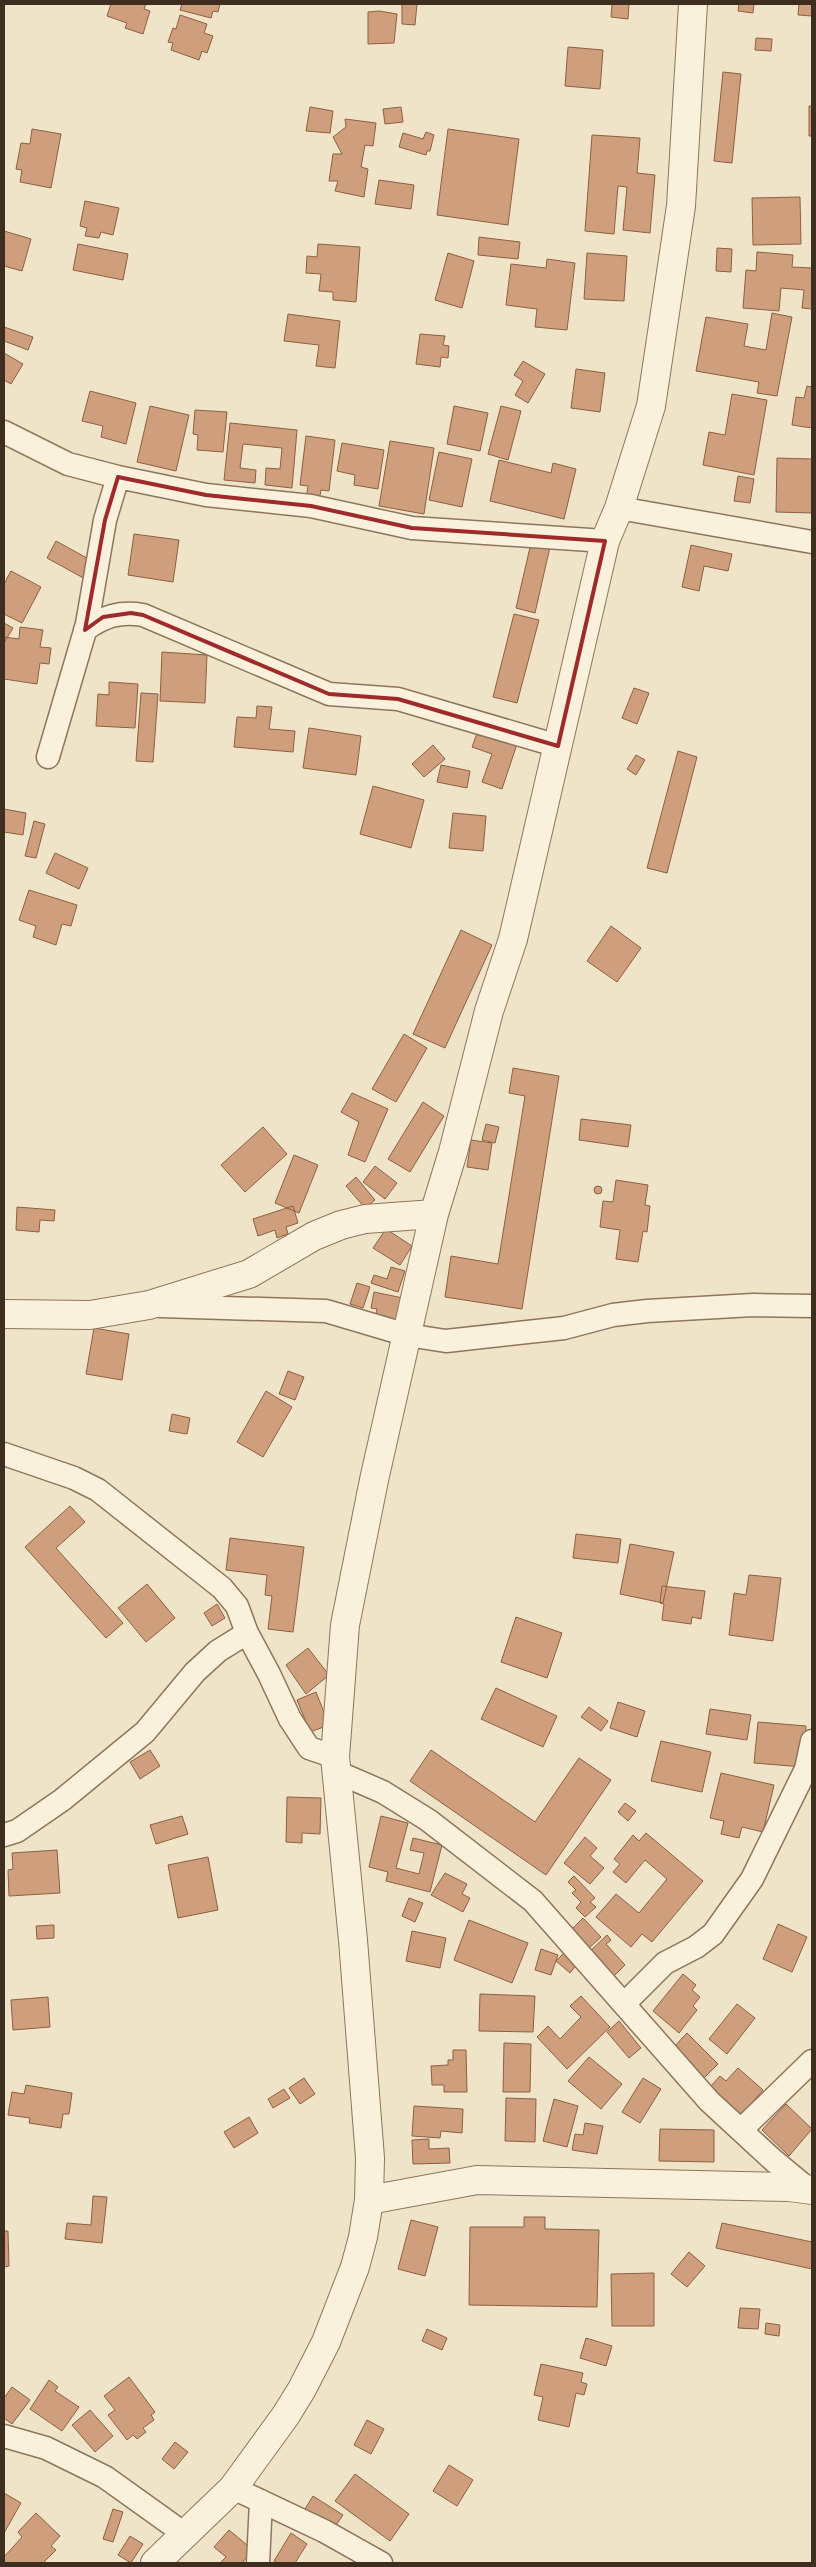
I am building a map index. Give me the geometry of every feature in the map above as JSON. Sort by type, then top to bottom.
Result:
[{"type":"street","points":[[155,2563],[233,2488],[286,2415],[302,2389],[326,2342],[355,2267],[369,2200],[370,2158],[336,1765],[345,1625],[434,1214],[453,1152],[489,1011],[513,939],[605,541],[619,508],[651,406],[681,206],[693,4]]},
{"type":"street","points":[[4,432],[68,464],[118,477],[206,495],[311,506],[412,528],[605,541]]},
{"type":"street","points":[[48,758],[85,630],[105,520],[118,477]]},
{"type":"street","points":[[619,508],[812,542]]},
{"type":"street","points":[[85,630],[103,617],[117,614],[143,615],[329,694],[398,699],[558,746]]},
{"type":"street","points":[[4,1314],[90,1315],[149,1305],[249,1274],[314,1236],[341,1225],[374,1218],[434,1214]]},
{"type":"street","points":[[149,1305],[326,1311],[407,1335],[434,1339],[462,1340],[564,1328],[613,1315],[647,1311],[734,1306],[812,1306]]},
{"type":"street","points":[[4,1454],[74,1478],[98,1490],[222,1588],[237,1606],[247,1633],[270,1674],[290,1719],[309,1748],[428,1820],[533,1901],[709,2100],[810,2190]]},
{"type":"street","points":[[4,1835],[17,1831],[62,1800],[145,1732],[196,1672],[218,1651],[247,1633]]},
{"type":"street","points":[[624,2004],[664,1963],[696,1948],[713,1934],[752,1878],[806,1769],[812,1741]]},
{"type":"street","points":[[741,2130],[812,2061]]},
{"type":"street","points":[[369,2200],[477,2180],[790,2187],[810,2190]]},
{"type":"street","points":[[4,2436],[46,2448],[106,2477],[186,2535]]},
{"type":"street","points":[[233,2488],[324,2531],[381,2563]]},
{"type":"street","points":[[258,2563],[261,2501]]},
{"type":"highlighted area","points":[[118,477],[206,495],[311,506],[412,528],[605,541],[558,746],[398,699],[329,694],[143,615],[131,613],[103,617],[85,630],[105,520]]},
{"type":"building","points":[[111,4],[146,4],[144,9],[150,11],[143,34],[125,28],[127,23],[107,16]]},
{"type":"building","points":[[182,4],[220,4],[218,12],[213,11],[211,18],[180,10]]},
{"type":"building","points":[[402,4],[417,4],[415,25],[402,24]]},
{"type":"building","points":[[612,4],[629,4],[628,19],[611,17]]},
{"type":"building","points":[[739,4],[754,4],[753,13],[738,11]]},
{"type":"building","points":[[799,4],[812,4],[812,16],[798,15]]},
{"type":"building","points":[[379,11],[397,14],[394,43],[368,44],[368,12]]},
{"type":"building","points":[[180,15],[207,24],[204,33],[213,36],[207,53],[202,51],[199,60],[171,50],[173,43],[168,42],[173,28],[176,29]]},
{"type":"building","points":[[756,38],[772,39],[771,51],[755,50]]},
{"type":"building","points":[[568,47],[603,50],[600,89],[565,86]]},
{"type":"building","points":[[723,72],[741,74],[732,163],[714,161]]},
{"type":"building","points":[[809,106],[812,106],[812,136],[809,136]]},
{"type":"building","points":[[310,107],[333,111],[330,133],[306,131]]},
{"type":"building","points":[[401,107],[403,122],[385,124],[383,109]]},
{"type":"building","points":[[345,119],[376,123],[373,146],[365,145],[361,167],[368,169],[364,197],[335,191],[338,181],[329,181],[333,154],[342,154],[333,137],[346,127]]},
{"type":"building","points":[[32,129],[61,134],[51,188],[20,182],[22,170],[16,169],[21,143],[30,144]]},
{"type":"building","points":[[448,129],[519,139],[508,225],[437,215]]},
{"type":"building","points":[[426,132],[434,135],[430,151],[427,151],[426,155],[399,147],[403,133],[423,139]]},
{"type":"building","points":[[592,135],[640,138],[637,173],[655,175],[650,233],[623,230],[627,187],[618,186],[614,234],[585,231]]},
{"type":"building","points":[[379,180],[414,185],[411,209],[375,204]]},
{"type":"building","points":[[800,197],[801,244],[753,245],[752,198]]},
{"type":"building","points":[[85,201],[119,208],[113,235],[101,232],[99,238],[85,236],[87,228],[80,226]]},
{"type":"building","points":[[4,231],[31,239],[22,271],[4,266]]},
{"type":"building","points":[[479,237],[520,242],[518,259],[478,255]]},
{"type":"building","points":[[78,244],[128,254],[123,280],[73,270]]},
{"type":"building","points":[[318,244],[360,247],[356,302],[333,300],[333,292],[319,291],[321,274],[306,273],[307,256],[317,257]]},
{"type":"building","points":[[717,248],[732,249],[731,272],[716,271]]},
{"type":"building","points":[[757,252],[793,255],[792,267],[812,268],[812,309],[802,308],[804,290],[781,288],[779,311],[743,308],[746,270],[756,271]]},
{"type":"building","points":[[448,253],[474,261],[462,308],[435,300]]},
{"type":"building","points":[[587,253],[627,256],[624,301],[584,299]]},
{"type":"building","points":[[547,259],[575,263],[567,330],[535,327],[537,309],[506,305],[511,264],[546,268]]},
{"type":"building","points":[[772,313],[792,317],[777,396],[757,393],[759,382],[696,371],[706,317],[748,324],[744,346],[766,350]]},
{"type":"building","points":[[288,314],[340,321],[335,368],[316,366],[319,345],[284,341]]},
{"type":"building","points":[[4,327],[33,337],[28,350],[4,341]]},
{"type":"building","points":[[420,334],[445,336],[443,345],[449,346],[448,358],[441,357],[440,367],[416,364]]},
{"type":"building","points":[[4,353],[23,364],[11,384],[4,380]]},
{"type":"building","points":[[523,361],[545,374],[528,403],[515,395],[523,381],[514,375]]},
{"type":"building","points":[[576,369],[605,373],[600,412],[571,408]]},
{"type":"building","points":[[807,386],[812,387],[812,428],[792,425],[796,397],[804,398]]},
{"type":"building","points":[[90,391],[136,403],[126,444],[101,437],[103,426],[82,421]]},
{"type":"building","points":[[732,394],[767,400],[754,475],[703,465],[709,432],[725,435]]},
{"type":"building","points":[[150,406],[189,415],[176,471],[137,462]]},
{"type":"building","points":[[454,406],[488,413],[480,451],[447,444]]},
{"type":"building","points":[[501,406],[521,411],[508,460],[488,454]]},
{"type":"building","points":[[195,410],[227,412],[223,452],[197,450],[198,435],[193,434]]},
{"type":"building","points":[[230,423],[297,430],[292,488],[265,485],[266,468],[280,469],[282,448],[243,444],[240,468],[256,470],[255,483],[224,480]]},
{"type":"building","points":[[306,436],[335,440],[329,491],[321,490],[319,501],[306,499],[308,486],[300,485]]},
{"type":"building","points":[[390,441],[434,448],[424,514],[379,506]]},
{"type":"building","points":[[342,443],[384,450],[378,489],[354,485],[355,475],[337,471]]},
{"type":"building","points":[[439,452],[472,459],[462,507],[429,500]]},
{"type":"building","points":[[777,458],[812,459],[812,513],[776,512]]},
{"type":"building","points":[[499,460],[551,473],[553,463],[576,469],[564,519],[490,501]]},
{"type":"building","points":[[738,476],[754,479],[750,503],[734,501]]},
{"type":"building","points":[[134,534],[179,540],[173,582],[128,575]]},
{"type":"building","points":[[56,541],[96,563],[87,580],[47,558]]},
{"type":"building","points":[[531,543],[550,547],[535,613],[516,608]]},
{"type":"building","points":[[691,545],[732,554],[728,571],[704,566],[699,591],[682,587]]},
{"type":"building","points":[[11,571],[41,587],[22,623],[4,614],[4,584]]},
{"type":"building","points":[[514,614],[539,620],[517,703],[493,697]]},
{"type":"building","points":[[4,623],[13,628],[4,643]]},
{"type":"building","points":[[20,627],[43,630],[40,647],[51,648],[49,664],[40,663],[37,684],[4,679],[4,637],[19,639]]},
{"type":"building","points":[[162,652],[207,655],[205,703],[160,701]]},
{"type":"building","points":[[109,682],[138,684],[135,728],[96,726],[98,694],[109,695]]},
{"type":"building","points":[[634,688],[649,693],[637,724],[622,718]]},
{"type":"building","points":[[141,693],[158,694],[153,762],[136,761]]},
{"type":"building","points":[[257,706],[272,707],[269,729],[295,731],[293,752],[234,747],[237,717],[256,718]]},
{"type":"building","points":[[309,728],[361,736],[356,775],[303,768]]},
{"type":"building","points":[[479,728],[518,741],[502,789],[482,782],[492,754],[472,747]]},
{"type":"building","points":[[433,745],[445,759],[424,777],[412,764]]},
{"type":"building","points":[[678,751],[697,757],[667,873],[647,868]]},
{"type":"building","points":[[636,755],[645,760],[636,775],[627,769]]},
{"type":"building","points":[[441,765],[470,771],[467,788],[437,782]]},
{"type":"building","points":[[373,786],[424,800],[411,848],[360,834]]},
{"type":"building","points":[[4,809],[26,813],[23,835],[4,832]]},
{"type":"building","points":[[453,813],[486,816],[483,851],[449,848]]},
{"type":"building","points":[[34,821],[45,824],[36,858],[25,856]]},
{"type":"building","points":[[55,853],[88,868],[79,889],[46,873]]},
{"type":"building","points":[[29,890],[77,905],[71,926],[62,924],[56,945],[33,937],[36,926],[19,920]]},
{"type":"building","points":[[611,926],[641,948],[617,982],[587,961]]},
{"type":"building","points":[[461,930],[492,945],[445,1048],[413,1034]]},
{"type":"building","points":[[404,1034],[427,1048],[396,1102],[372,1089]]},
{"type":"building","points":[[513,1068],[559,1076],[522,1309],[445,1297],[451,1256],[498,1264],[525,1096],[509,1093]]},
{"type":"building","points":[[352,1093],[388,1109],[365,1162],[348,1155],[359,1122],[341,1112]]},
{"type":"building","points":[[423,1102],[444,1116],[410,1172],[388,1159]]},
{"type":"building","points":[[581,1119],[631,1125],[628,1147],[579,1140]]},
{"type":"building","points":[[486,1124],[499,1127],[495,1143],[482,1140]]},
{"type":"building","points":[[263,1127],[287,1154],[245,1192],[221,1165]]},
{"type":"building","points":[[471,1140],[492,1143],[488,1170],[467,1167]]},
{"type":"building","points":[[294,1155],[318,1165],[299,1213],[275,1203]]},
{"type":"building","points":[[375,1166],[397,1183],[385,1199],[363,1182]]},
{"type":"building","points":[[356,1177],[375,1200],[365,1208],[346,1186]]},
{"type":"building","points":[[616,1180],[648,1185],[645,1205],[650,1206],[647,1232],[643,1231],[638,1262],[616,1259],[620,1230],[600,1227],[603,1201],[613,1202]]},
{"type":"building","points":[[598,1186],[602,1190],[598,1194],[594,1190]]},
{"type":"building","points":[[293,1206],[298,1223],[286,1227],[288,1234],[277,1238],[275,1230],[258,1236],[253,1219]]},
{"type":"building","points":[[17,1207],[55,1210],[54,1221],[40,1220],[39,1232],[16,1230]]},
{"type":"building","points":[[386,1229],[412,1246],[400,1265],[373,1248]]},
{"type":"building","points":[[391,1267],[405,1271],[398,1292],[371,1283],[374,1275],[387,1279]]},
{"type":"building","points":[[357,1283],[370,1287],[363,1308],[350,1304]]},
{"type":"building","points":[[374,1292],[403,1298],[397,1325],[375,1320],[377,1309],[371,1308]]},
{"type":"building","points":[[94,1328],[129,1334],[122,1380],[86,1374]]},
{"type":"building","points":[[288,1371],[304,1377],[295,1400],[279,1394]]},
{"type":"building","points":[[266,1391],[292,1407],[263,1457],[237,1442]]},
{"type":"building","points":[[172,1414],[190,1418],[187,1434],[169,1431]]},
{"type":"building","points":[[70,1506],[85,1522],[56,1548],[123,1623],[106,1638],[25,1547]]},
{"type":"building","points":[[576,1534],[621,1539],[618,1563],[573,1558]]},
{"type":"building","points":[[230,1538],[304,1547],[293,1632],[268,1629],[272,1596],[265,1595],[267,1575],[226,1570]]},
{"type":"building","points":[[630,1544],[674,1552],[663,1603],[620,1594]]},
{"type":"building","points":[[749,1575],[781,1578],[773,1641],[729,1635],[734,1593],[746,1595]]},
{"type":"building","points":[[147,1584],[175,1618],[146,1642],[118,1608]]},
{"type":"building","points":[[662,1586],[705,1591],[701,1619],[692,1617],[691,1624],[662,1620],[664,1604],[660,1603]]},
{"type":"building","points":[[217,1604],[225,1618],[212,1626],[204,1613]]},
{"type":"building","points":[[516,1617],[562,1633],[547,1678],[501,1662]]},
{"type":"building","points":[[308,1648],[329,1675],[306,1694],[286,1665]]},
{"type":"building","points":[[496,1688],[557,1716],[543,1747],[481,1719]]},
{"type":"building","points":[[316,1692],[329,1725],[310,1732],[297,1700]]},
{"type":"building","points":[[618,1702],[645,1711],[637,1737],[610,1728]]},
{"type":"building","points":[[589,1707],[608,1721],[601,1731],[581,1717]]},
{"type":"building","points":[[710,1709],[751,1715],[747,1740],[706,1734]]},
{"type":"building","points":[[758,1722],[806,1726],[803,1767],[754,1763]]},
{"type":"building","points":[[661,1741],[711,1752],[702,1792],[651,1781]]},
{"type":"building","points":[[150,1750],[160,1766],[140,1779],[130,1762]]},
{"type":"building","points":[[431,1750],[535,1822],[579,1758],[611,1780],[546,1875],[410,1781]]},
{"type":"building","points":[[721,1773],[774,1785],[763,1832],[742,1827],[739,1838],[721,1834],[724,1821],[710,1818]]},
{"type":"building","points":[[287,1797],[321,1798],[320,1834],[302,1833],[302,1843],[286,1842]]},
{"type":"building","points":[[625,1803],[636,1811],[628,1821],[618,1812]]},
{"type":"building","points":[[182,1816],[188,1834],[156,1844],[150,1825]]},
{"type":"building","points":[[381,1816],[408,1823],[396,1868],[419,1874],[424,1853],[410,1850],[413,1838],[442,1845],[430,1892],[386,1881],[388,1872],[369,1867]]},
{"type":"building","points":[[646,1833],[703,1881],[652,1942],[642,1934],[631,1947],[596,1917],[616,1894],[639,1913],[667,1879],[645,1860],[626,1883],[613,1872],[620,1864],[614,1859],[633,1835],[639,1841]]},
{"type":"building","points":[[585,1837],[597,1848],[590,1856],[604,1868],[590,1884],[564,1863]]},
{"type":"building","points":[[57,1850],[60,1893],[9,1896],[8,1870],[13,1869],[12,1853]]},
{"type":"building","points":[[208,1857],[218,1910],[178,1918],[168,1865]]},
{"type":"building","points":[[445,1873],[467,1884],[462,1894],[470,1898],[463,1912],[431,1895]]},
{"type":"building","points":[[574,1876],[595,1898],[590,1902],[596,1907],[585,1917],[576,1908],[581,1902],[572,1893],[576,1890],[568,1882]]},
{"type":"building","points":[[409,1898],[423,1903],[415,1922],[402,1916]]},
{"type":"building","points":[[583,1918],[601,1937],[587,1950],[570,1931]]},
{"type":"building","points":[[469,1920],[528,1943],[512,1983],[454,1960]]},
{"type":"building","points":[[778,1924],[807,1937],[792,1972],[763,1959]]},
{"type":"building","points":[[54,1925],[54,1938],[37,1939],[36,1926]]},
{"type":"building","points":[[412,1931],[446,1938],[440,1968],[406,1961]]},
{"type":"building","points":[[607,1935],[611,1940],[606,1944],[625,1965],[612,1978],[588,1953]]},
{"type":"building","points":[[541,1949],[558,1955],[551,1975],[535,1970]]},
{"type":"building","points":[[564,1953],[577,1964],[570,1973],[556,1961]]},
{"type":"building","points":[[683,1974],[696,1985],[692,1990],[700,1997],[693,2006],[697,2010],[679,2033],[653,2011]]},
{"type":"building","points":[[480,1994],[535,1996],[533,2032],[479,2031]]},
{"type":"building","points":[[581,1996],[610,2027],[567,2069],[537,2037],[548,2026],[560,2039],[581,2017],[570,2006]]},
{"type":"building","points":[[48,1997],[50,2027],[13,2030],[11,2000]]},
{"type":"building","points":[[737,2004],[755,2018],[727,2054],[709,2039]]},
{"type":"building","points":[[619,2021],[641,2048],[629,2058],[607,2032]]},
{"type":"building","points":[[687,2033],[718,2064],[703,2079],[673,2048]]},
{"type":"building","points":[[504,2043],[531,2044],[530,2092],[503,2092]]},
{"type":"building","points":[[453,2050],[466,2050],[467,2092],[444,2092],[444,2085],[432,2085],[431,2066],[448,2065],[448,2060],[453,2060]]},
{"type":"building","points":[[589,2057],[622,2084],[601,2109],[568,2081]]},
{"type":"building","points":[[738,2068],[763,2090],[741,2116],[709,2088],[720,2076],[726,2081]]},
{"type":"building","points":[[304,2078],[315,2094],[300,2104],[289,2088]]},
{"type":"building","points":[[643,2078],[661,2089],[640,2123],[622,2112]]},
{"type":"building","points":[[26,2085],[72,2093],[69,2114],[63,2114],[61,2128],[29,2123],[30,2118],[8,2115],[12,2092],[24,2094]]},
{"type":"building","points":[[284,2089],[290,2098],[273,2108],[268,2099]]},
{"type":"building","points":[[506,2098],[536,2099],[535,2142],[505,2141]]},
{"type":"building","points":[[554,2099],[578,2106],[567,2147],[543,2141]]},
{"type":"building","points":[[786,2104],[812,2129],[789,2156],[762,2130]]},
{"type":"building","points":[[414,2106],[463,2109],[462,2133],[441,2131],[440,2138],[412,2136]]},
{"type":"building","points":[[249,2117],[258,2133],[234,2148],[224,2132]]},
{"type":"building","points":[[585,2123],[603,2126],[597,2154],[572,2150],[575,2134],[583,2135]]},
{"type":"building","points":[[660,2129],[714,2130],[714,2162],[659,2161]]},
{"type":"building","points":[[429,2139],[429,2149],[449,2148],[450,2163],[413,2164],[412,2140]]},
{"type":"building","points":[[93,2196],[107,2197],[102,2243],[65,2239],[67,2223],[91,2225]]},
{"type":"building","points":[[524,2217],[545,2217],[545,2229],[599,2230],[597,2307],[469,2305],[470,2227],[524,2227]]},
{"type":"building","points":[[411,2220],[438,2227],[425,2276],[398,2269]]},
{"type":"building","points":[[722,2223],[812,2242],[812,2269],[716,2248]]},
{"type":"building","points":[[4,2231],[8,2231],[9,2266],[4,2267]]},
{"type":"building","points":[[689,2252],[705,2266],[687,2287],[671,2274]]},
{"type":"building","points":[[654,2273],[654,2326],[612,2326],[611,2274]]},
{"type":"building","points":[[740,2308],[760,2309],[758,2329],[738,2328]]},
{"type":"building","points":[[766,2323],[780,2325],[779,2336],[765,2334]]},
{"type":"building","points":[[427,2329],[447,2338],[442,2350],[422,2341]]},
{"type":"building","points":[[586,2338],[612,2346],[606,2366],[580,2358]]},
{"type":"building","points":[[541,2364],[583,2373],[581,2382],[587,2384],[584,2395],[576,2393],[569,2427],[538,2420],[543,2397],[534,2395]]},
{"type":"building","points":[[129,2377],[155,2412],[151,2415],[154,2420],[143,2428],[146,2432],[137,2439],[133,2435],[127,2440],[108,2415],[115,2410],[104,2396]]},
{"type":"building","points":[[49,2380],[58,2387],[55,2391],[79,2407],[62,2431],[30,2409]]},
{"type":"building","points":[[12,2387],[30,2400],[12,2424],[4,2418],[4,2398]]},
{"type":"building","points":[[90,2410],[113,2436],[95,2452],[72,2425]]},
{"type":"building","points":[[367,2420],[384,2429],[371,2454],[354,2445]]},
{"type":"building","points":[[175,2442],[188,2452],[174,2469],[162,2459]]},
{"type":"building","points":[[449,2465],[473,2480],[457,2506],[433,2491]]},
{"type":"building","points":[[355,2474],[409,2514],[390,2541],[335,2501]]},
{"type":"building","points":[[4,2493],[21,2503],[4,2533]]},
{"type":"building","points":[[313,2496],[343,2515],[332,2531],[303,2512]]},
{"type":"building","points":[[113,2509],[123,2512],[113,2542],[103,2539]]},
{"type":"building","points":[[36,2513],[60,2536],[51,2546],[56,2550],[43,2563],[4,2563],[4,2557],[22,2537],[18,2532]]},
{"type":"building","points":[[229,2530],[253,2550],[242,2563],[220,2563],[226,2557],[214,2547]]},
{"type":"building","points":[[291,2533],[307,2544],[295,2563],[278,2563],[274,2561]]},
{"type":"building","points":[[130,2536],[143,2544],[131,2563],[118,2555]]}]
